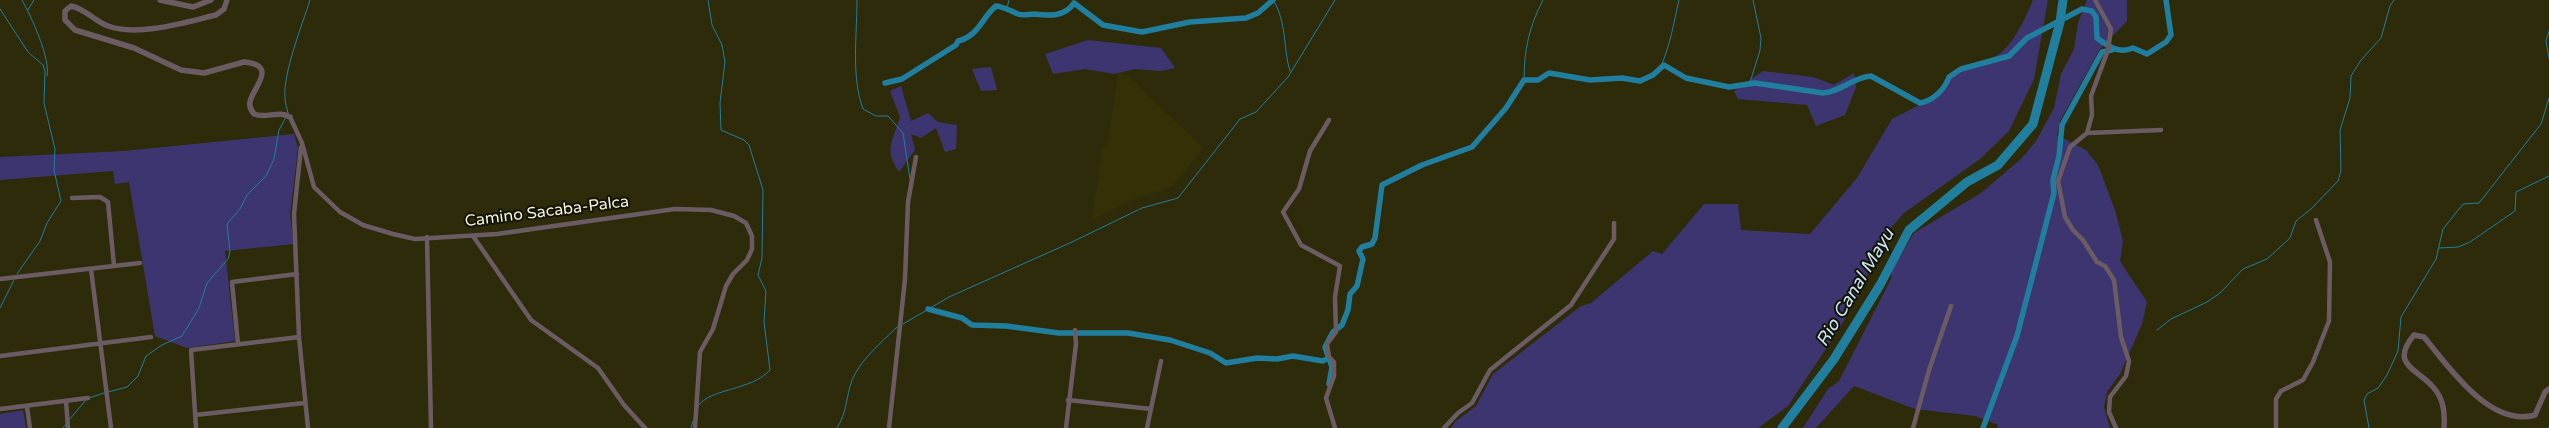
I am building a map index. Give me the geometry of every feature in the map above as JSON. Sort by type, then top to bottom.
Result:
[{"type":"street","points":[[160,0],[193,7],[212,0]]},
{"type":"street","name":"Camino Sacaba-Palca","points":[[227,0],[224,9],[216,14],[152,28],[109,26],[82,8],[71,6],[65,11],[65,20],[75,30],[134,48],[181,70],[196,73],[244,62],[253,63],[261,70],[262,74],[260,84],[250,99],[251,109],[254,114],[263,117],[288,116],[302,143],[314,187],[340,212],[370,228],[415,239],[473,236],[675,209],[711,210],[734,216],[746,223],[752,236],[752,249],[747,260],[733,274],[726,286],[713,328],[700,352],[695,428]]},
{"type":"street","points":[[2096,0],[2111,29],[2108,50],[2091,96],[2092,115],[2087,133],[2070,147],[2063,161],[2058,181],[2059,196],[2065,216],[2097,262],[2105,266],[2114,280],[2121,337],[2129,361],[2126,376],[2110,398],[2109,412],[2116,428]]},
{"type":"street","points":[[1330,120],[1310,151],[1299,189],[1284,212],[1301,245],[1340,266],[1335,298],[1336,332],[1327,344],[1330,357],[1334,362],[1334,376],[1326,398],[1335,428]]},
{"type":"street","points":[[2087,133],[2161,130]]},
{"type":"street","points":[[302,143],[294,214],[304,403],[308,428]]},
{"type":"street","points":[[889,428],[905,279],[908,202],[916,157]]},
{"type":"street","points":[[72,198],[100,197],[108,202],[114,266]]},
{"type":"street","points":[[2276,428],[2276,399],[2281,391],[2303,380],[2314,362],[2329,321],[2330,262],[2316,220]]},
{"type":"street","points":[[1444,428],[1458,413],[1472,403],[1490,370],[1571,305],[1614,239],[1614,223]]},
{"type":"street","points":[[473,236],[531,320],[598,368],[624,405],[644,428]]},
{"type":"street","points":[[427,238],[431,428]]},
{"type":"street","points":[[0,279],[140,262]]},
{"type":"street","points":[[91,269],[111,428]]},
{"type":"street","points":[[238,344],[232,282],[297,274]]},
{"type":"street","points":[[1913,428],[1929,370],[1951,306]]},
{"type":"street","points":[[1066,428],[1076,330]]},
{"type":"street","points":[[2444,428],[2445,412],[2441,398],[2433,386],[2416,374],[2406,362],[2404,354],[2407,343],[2414,335],[2424,337],[2476,399],[2498,415],[2509,420],[2525,420],[2535,415],[2545,392],[2549,389]]},
{"type":"street","points":[[196,428],[191,350],[300,337]]},
{"type":"street","points":[[0,356],[151,338]]},
{"type":"street","points":[[1147,428],[1161,361]]},
{"type":"street","points":[[0,409],[20,406],[27,408],[88,398]]},
{"type":"street","points":[[1068,400],[1151,409]]},
{"type":"street","points":[[66,402],[68,428]]},
{"type":"street","points":[[195,415],[304,403]]},
{"type":"street","points":[[27,408],[30,428]]},
{"type":"shaded area","points":[[2033,0],[2048,0],[2034,79],[2009,131],[1980,159],[1904,213],[1880,240],[1862,290],[1837,332],[1788,406],[1758,428],[1451,428],[1455,422],[1476,406],[1493,374],[1581,306],[1591,303],[1653,251],[1662,254],[1704,204],[1738,204],[1741,230],[1810,234],[1857,178],[1892,119],[1935,97],[1947,83],[1949,77],[1993,58],[2003,51],[2016,34]]},
{"type":"shaded area","points":[[2087,0],[2127,0],[2127,21],[2100,49],[2060,121],[2057,135],[2086,150],[2098,165],[2115,210],[2123,241],[2120,261],[2147,302],[2142,324],[2120,374],[2107,392],[2104,407],[2110,428],[1997,428],[1998,425],[1975,416],[1915,409],[1854,386],[1816,428],[1803,428],[1828,389],[1839,381],[1891,279],[1892,270],[1914,233],[1981,193],[2022,158],[2036,141],[2054,108],[2061,74],[2074,49],[2078,23]]},
{"type":"shaded area","points":[[1088,40],[1161,48],[1175,68],[1160,71],[1135,69],[1114,74],[1085,69],[1053,74],[1045,54]]},
{"type":"shaded area","points":[[991,67],[997,90],[981,91],[972,69]]},
{"type":"shaded area","points":[[1763,71],[1813,77],[1834,85],[1854,73],[1856,87],[1845,115],[1816,126],[1807,105],[1738,99],[1734,91]]},
{"type":"shaded area","points":[[1118,73],[1128,75],[1203,148],[1172,187],[1132,200],[1092,220],[1102,149],[1107,146]]},
{"type":"shaded area","points":[[901,86],[911,121],[928,113],[938,122],[957,125],[956,149],[945,152],[936,128],[921,138],[911,134],[915,150],[899,172],[890,151],[900,117],[890,91]]},
{"type":"shaded area","points":[[294,134],[298,148],[290,215],[294,244],[225,251],[235,341],[187,348],[155,336],[129,182],[115,184],[113,171],[0,180],[0,157],[124,151]]},
{"type":"shaded area","points":[[23,410],[26,428],[0,428],[0,414]]},
{"type":"waterway","points":[[22,0],[43,49],[46,59],[47,76]]},
{"type":"waterway","points":[[28,10],[34,0]]},
{"type":"waterway","points":[[288,113],[285,98],[287,75],[310,0]]},
{"type":"waterway","points":[[698,406],[704,400],[721,392],[752,382],[770,370],[764,322],[766,291],[758,275],[762,258],[763,190],[749,145],[744,140],[721,130],[720,103],[725,62],[722,45],[712,25],[708,0]]},
{"type":"waterway","points":[[857,0],[856,69],[859,96],[863,109],[876,116],[888,116],[903,133],[910,179]]},
{"type":"waterway","points":[[1007,8],[1009,0]]},
{"type":"waterway","points":[[1273,0],[1281,17],[1290,71]]},
{"type":"waterway","points":[[885,83],[902,79],[956,45],[958,41],[971,35],[996,6],[1020,15],[1056,15],[1066,11],[1074,3],[1103,25],[1142,32],[1190,22],[1246,18],[1258,13],[1273,0]]},
{"type":"waterway","points":[[903,324],[949,297],[1072,242],[1142,208],[1178,198],[1240,119],[1256,112],[1288,77],[1335,0]]},
{"type":"waterway","points":[[1524,80],[1528,39],[1543,0]]},
{"type":"waterway","points":[[1661,66],[1679,0]]},
{"type":"waterway","points":[[1749,86],[1760,50],[1761,38],[1753,0]]},
{"type":"waterway","name":"Rio Canal Mayu","points":[[1782,428],[1834,359],[1880,285],[1909,230],[1967,182],[1998,165],[2033,124],[2060,22],[2063,0]]},
{"type":"waterway","points":[[1329,384],[1332,367],[1325,347],[1333,332],[1342,325],[1348,310],[1350,294],[1357,286],[1363,259],[1359,251],[1362,247],[1372,244],[1375,238],[1382,185],[1422,165],[1472,147],[1506,108],[1524,80],[1538,80],[1549,73],[1590,80],[1622,78],[1640,81],[1653,75],[1664,65],[1686,78],[1729,87],[1755,83],[1823,93],[1836,90],[1858,79],[1871,76],[1920,103],[1938,94],[1945,86],[1949,77],[1961,69],[2009,56],[2027,38],[2082,9],[2092,11],[2096,17],[2097,38],[2101,41],[2114,49],[2128,50],[2133,48],[2147,54],[2166,42],[2171,35],[2166,0]]},
{"type":"waterway","points":[[2157,330],[2171,319],[2207,302],[2220,293],[2243,269],[2267,259],[2290,238],[2296,221],[2311,209],[2338,181],[2341,171],[2340,130],[2350,98],[2351,76],[2361,60],[2381,38],[2390,6],[2394,0]]},
{"type":"waterway","points":[[0,9],[28,52],[43,65],[45,71],[44,103],[55,149],[54,170],[61,201],[47,223],[40,241],[17,274]]},
{"type":"waterway","points":[[2549,31],[2546,41],[2549,58]]},
{"type":"waterway","points":[[1983,428],[2017,336],[2054,193],[2053,180],[2059,156],[2062,125],[2102,52],[2112,50]]},
{"type":"waterway","points":[[2369,428],[2364,400],[2367,394],[2378,388],[2387,375],[2398,351],[2401,317],[2436,259],[2443,229],[2463,204],[2479,203],[2541,124],[2549,98]]},
{"type":"waterway","points":[[108,392],[127,387],[138,376],[146,356],[162,345],[182,336],[199,308],[207,283],[228,259],[230,252],[227,224],[240,209],[247,195],[266,176],[274,159],[279,130],[286,117]]},
{"type":"waterway","points":[[2439,248],[2458,247],[2470,242],[2515,211],[2516,192],[2549,176]]},
{"type":"waterway","points":[[0,308],[14,280]]},
{"type":"waterway","points":[[928,309],[962,318],[972,325],[1006,326],[1059,333],[1128,333],[1170,340],[1210,353],[1226,363],[1257,358],[1277,359],[1293,356],[1323,361],[1328,358]]},
{"type":"waterway","points":[[837,428],[843,417],[850,386],[856,372],[872,352],[897,327]]},
{"type":"waterway","points":[[89,398],[104,393]]},
{"type":"waterway","points":[[69,420],[86,400]]},
{"type":"waterway","points":[[691,428],[693,421]]},
{"type":"waterway","points":[[63,428],[67,423]]}]
